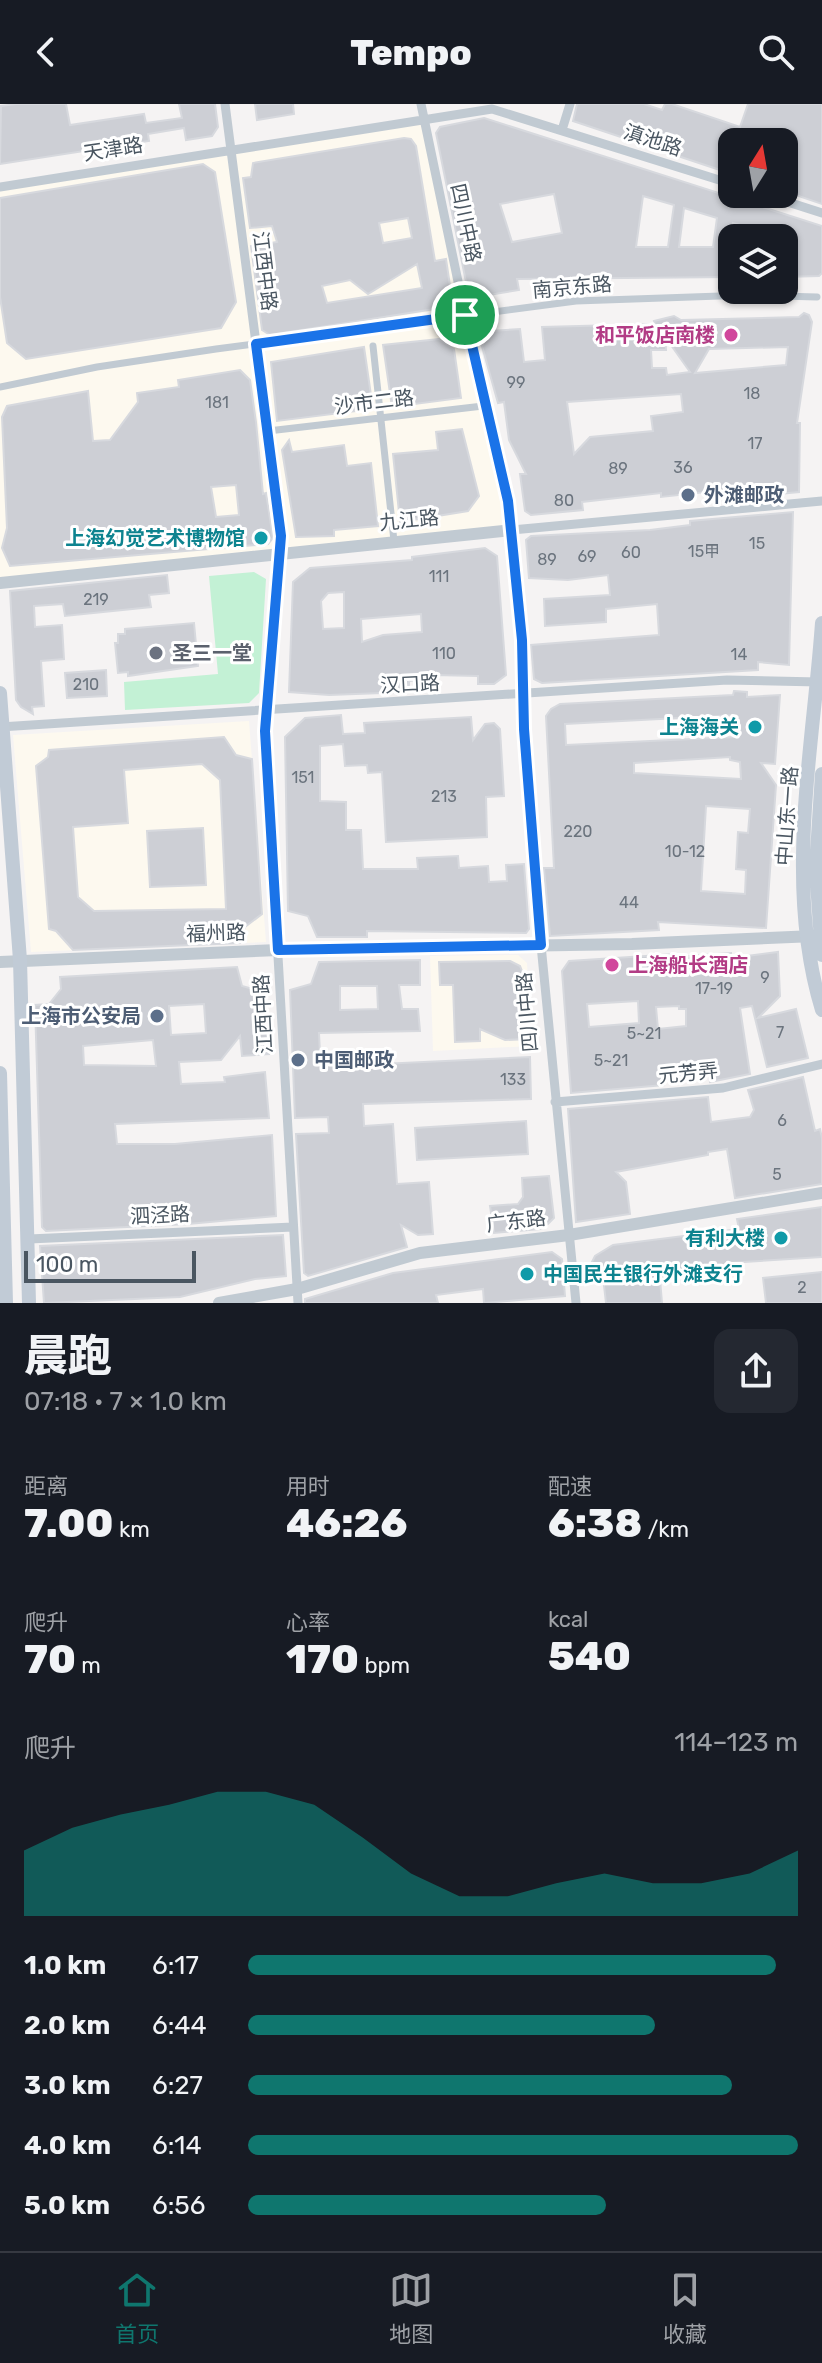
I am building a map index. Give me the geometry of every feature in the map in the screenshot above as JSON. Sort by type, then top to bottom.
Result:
[{"type":"main road","name":"中山东一路","points":[[822,623],[820,682],[803,868],[822,1010]]},
{"type":"main road","points":[[0,693],[20,960],[29,1303]]},
{"type":"main road","name":"中山东一路","points":[[822,774],[812,936],[822,955]]},
{"type":"main road","points":[[0,1073],[6,1303]]},
{"type":"street","name":"江西中路","points":[[225,104],[281,554],[267,711],[298,1303]]},
{"type":"street","name":"四川中路","points":[[421,104],[483,406],[505,484],[512,530],[541,945],[576,1303]]},
{"type":"street","points":[[562,130],[570,104]]},
{"type":"street","name":"滇池路","points":[[232,148],[492,109],[718,180]]},
{"type":"street","name":"天津路","points":[[0,187],[232,148]]},
{"type":"street","points":[[798,205],[822,213]]},
{"type":"street","name":"南京东路","points":[[0,387],[97,367],[465,315],[631,298],[817,297]]},
{"type":"street","points":[[373,346],[394,541]]},
{"type":"street","name":"沙市二路","points":[[268,431],[483,406]]},
{"type":"street","name":"九江路","points":[[0,583],[394,541],[822,501]]},
{"type":"street","name":"汉口路","points":[[1,727],[727,680],[820,682]]},
{"type":"street","name":"福州路","points":[[0,962],[278,950],[812,936]]},
{"type":"street","name":"元芳弄","points":[[555,1102],[712,1089],[822,1064]]},
{"type":"street","name":"广东路","points":[[219,1303],[297,1289],[420,1253],[569,1235],[822,1193]]},
{"type":"street","name":"泗泾路","points":[[29,1239],[293,1227]]},
{"type":"shaded area","points":[[424,120],[512,530],[0,583],[0,187]]},
{"type":"shaded area","points":[[249,721],[266,942],[31,952],[13,735]]},
{"type":"shaded area","points":[[518,955],[527,963],[532,1046],[433,1051],[430,956]]},
{"type":"green space","points":[[254,572],[266,579],[259,693],[249,703],[125,710],[124,682],[218,674],[209,576]]},
{"type":"building","points":[[66,104],[70,125],[144,114],[146,123],[182,118],[179,104],[215,104],[218,127],[212,136],[186,140],[184,128],[148,134],[149,141],[0,164],[1,106]]},
{"type":"building","points":[[255,104],[293,104],[294,114],[257,120]]},
{"type":"building","points":[[577,104],[644,104],[662,110],[665,104],[672,104],[740,127],[748,104],[822,104],[822,204],[798,196],[798,128],[718,128],[718,169],[573,121]]},
{"type":"building","points":[[484,118],[718,193],[718,208],[766,208],[822,226],[822,273],[819,276],[798,277],[798,224],[718,224],[718,277],[517,279],[519,290],[477,297],[468,292],[436,133],[440,127]],"holes":[[[554,194],[562,233],[512,242],[500,204]],[[643,196],[674,205],[668,247],[636,247]],[[684,208],[717,218],[713,247],[679,247]]]},
{"type":"building","points":[[411,139],[416,146],[435,261],[446,259],[452,299],[447,307],[270,335],[262,330],[251,246],[277,242],[272,226],[250,228],[243,178],[251,177],[253,163]],"holes":[[[408,218],[412,238],[383,243],[379,223]],[[417,264],[422,288],[327,303],[322,286],[350,280],[368,294]]]},
{"type":"building","points":[[203,164],[215,172],[236,302],[221,328],[26,359],[7,343],[0,297],[0,198]]},
{"type":"building","points":[[804,313],[809,315],[812,322],[797,423],[800,423],[799,492],[717,500],[715,491],[661,497],[661,493],[582,502],[583,510],[531,515],[525,511],[520,474],[526,474],[509,440],[504,402],[498,403],[482,346],[490,331],[520,329],[524,362],[545,360],[542,327],[655,324],[654,321],[674,316],[681,320],[799,317]],"holes":[[[665,336],[673,348],[690,372],[667,375],[666,368],[652,368],[651,350],[666,350]],[[788,347],[786,365],[695,373],[709,349]],[[681,394],[683,412],[651,416],[653,431],[590,437],[574,454],[567,402]]]},
{"type":"building","points":[[439,339],[454,349],[461,398],[392,407],[383,345]]},
{"type":"building","points":[[364,347],[373,409],[277,421],[271,362]]},
{"type":"building","points":[[240,370],[250,380],[263,494],[266,493],[273,538],[268,544],[10,566],[2,548],[7,528],[2,417],[7,406],[88,391],[93,441],[110,440],[138,402],[137,393],[179,387],[178,380]],"holes":[[[236,485],[239,515],[216,517],[211,487]]]},
{"type":"building","points":[[462,429],[479,496],[468,511],[400,522],[393,454],[438,450],[436,432]]},
{"type":"building","points":[[289,440],[292,452],[344,445],[347,466],[371,463],[378,526],[334,530],[334,536],[296,537],[282,450]]},
{"type":"building","points":[[793,512],[789,665],[758,662],[758,670],[542,683],[534,679],[531,645],[659,635],[657,604],[606,609],[606,622],[545,626],[544,599],[610,595],[608,575],[568,580],[529,578],[526,540],[531,536],[650,530],[690,525],[690,521]]},
{"type":"building","points":[[485,548],[497,556],[506,675],[494,684],[478,684],[478,676],[434,675],[432,679],[409,681],[409,692],[329,695],[289,692],[293,582],[310,568],[412,560],[412,557]],"holes":[[[344,592],[344,628],[323,629],[321,601],[328,593]],[[421,614],[422,632],[383,635],[362,642],[361,619]]]},
{"type":"building","points":[[167,575],[169,593],[149,595],[151,607],[65,616],[63,604],[34,606],[35,627],[62,625],[64,659],[41,661],[44,706],[32,707],[33,714],[21,707],[16,700],[10,591]]},
{"type":"building","name":"圣三一堂","points":[[194,623],[198,666],[128,676],[128,672],[118,673],[115,643],[118,643],[118,634],[125,634],[125,629]]},
{"type":"building","points":[[106,670],[107,696],[67,698],[65,673]]},
{"type":"building","points":[[734,691],[747,692],[747,697],[780,695],[775,764],[761,763],[776,785],[766,928],[658,922],[659,930],[550,936],[544,868],[554,868],[546,716],[551,709],[560,704],[733,695]],"holes":[[[736,715],[734,737],[566,745],[565,724]],[[730,757],[730,760],[740,762],[741,779],[634,773],[634,763]],[[706,806],[750,809],[748,833],[738,832],[736,869],[746,870],[745,894],[701,891]]]},
{"type":"building","points":[[341,715],[343,734],[365,733],[364,723],[471,717],[473,740],[485,724],[494,723],[500,729],[504,796],[486,797],[487,837],[386,842],[382,772],[368,773],[367,765],[345,766],[343,744],[320,746],[320,801],[346,802],[346,830],[361,830],[363,869],[418,869],[417,858],[458,856],[459,868],[488,866],[489,882],[507,881],[506,865],[524,864],[529,929],[526,933],[367,931],[367,937],[317,937],[308,916],[288,911],[285,737],[305,718]]},
{"type":"building","points":[[224,737],[236,755],[252,759],[262,914],[245,927],[240,943],[73,950],[56,931],[49,929],[36,766],[48,757],[49,750]],"holes":[[[202,764],[220,780],[226,909],[94,911],[78,897],[73,827],[128,823],[124,770]]]},
{"type":"building","points":[[203,828],[206,885],[150,887],[147,831]]},
{"type":"building","points":[[778,952],[780,996],[758,1018],[796,1009],[808,1058],[767,1067],[752,1006],[740,1008],[750,1074],[710,1082],[709,1072],[663,1076],[664,1085],[571,1093],[562,971],[569,961],[675,954],[675,957],[731,953],[731,958]],"holes":[[[638,1001],[639,1023],[589,1027],[587,1004]],[[679,1006],[679,1009],[686,1009],[686,1026],[658,1029],[656,1007]]]},
{"type":"building","points":[[420,960],[420,985],[399,985],[402,1009],[418,1009],[420,1031],[319,1033],[320,1054],[359,1054],[359,1065],[530,1057],[531,1099],[363,1104],[364,1126],[393,1124],[397,1184],[429,1182],[433,1234],[418,1235],[401,1225],[407,1247],[308,1276],[304,1273],[296,1134],[329,1133],[328,1117],[295,1118],[290,990],[311,984],[319,962]],"holes":[[[340,986],[377,986],[378,1009],[340,1010]]]},
{"type":"building","points":[[510,961],[520,966],[524,976],[529,1039],[505,1040],[480,1029],[480,1041],[455,1042],[453,985],[440,985],[439,962]]},
{"type":"building","points":[[237,967],[242,986],[264,992],[269,1054],[242,1056],[240,1036],[221,1060],[179,1062],[181,1084],[225,1082],[224,1077],[265,1072],[269,1118],[115,1124],[117,1144],[175,1144],[272,1135],[276,1216],[46,1231],[42,1227],[35,1005],[49,1004],[61,989],[60,977]],"holes":[[[204,1004],[206,1033],[171,1035],[169,1006]],[[153,1040],[156,1066],[84,1065],[83,1046]]]},
{"type":"building","points":[[803,1077],[815,1131],[820,1129],[822,1138],[822,1184],[735,1198],[727,1149],[616,1172],[626,1182],[630,1214],[576,1222],[568,1109],[708,1097],[711,1122],[750,1117],[754,1110],[748,1090]]},
{"type":"building","points":[[526,1121],[528,1154],[417,1160],[415,1128]]},
{"type":"building","points":[[549,1176],[554,1218],[540,1229],[494,1233],[490,1206],[518,1204],[523,1197],[522,1178]]},
{"type":"building","points":[[822,1207],[822,1257],[728,1263],[729,1271],[660,1279],[662,1303],[606,1303],[603,1277],[594,1278],[591,1264],[595,1256],[613,1245],[739,1229],[737,1219]]},
{"type":"building","points":[[283,1235],[286,1276],[255,1279],[180,1297],[44,1303],[40,1246]]},
{"type":"building","points":[[552,1252],[562,1259],[565,1296],[484,1303],[483,1289],[436,1295],[438,1303],[305,1303],[305,1299],[393,1273]]},
{"type":"building","points":[[822,1272],[822,1303],[766,1303],[763,1278]]},
{"type":"place","name":"和平饭店南楼","points":[[731,335]]},
{"type":"place","name":"外滩邮政","points":[[688,495]]},
{"type":"place","name":"上海幻觉艺术博物馆","points":[[261,538]]},
{"type":"place","name":"圣三一堂","points":[[156,653]]},
{"type":"place","name":"上海海关","points":[[755,727]]},
{"type":"place","name":"上海船长酒店","points":[[612,965]]},
{"type":"place","name":"上海市公安局","points":[[157,1016]]},
{"type":"place","name":"中国邮政","points":[[298,1060]]},
{"type":"place","name":"有利大楼","points":[[781,1238]]},
{"type":"place","name":"中国民生银行外滩支行","points":[[527,1274]]},
{"type":"route","points":[[465,315],[483,406],[508,501],[522,640],[524,729],[541,945],[278,950],[265,731],[281,536],[256,344],[465,315]]}]
